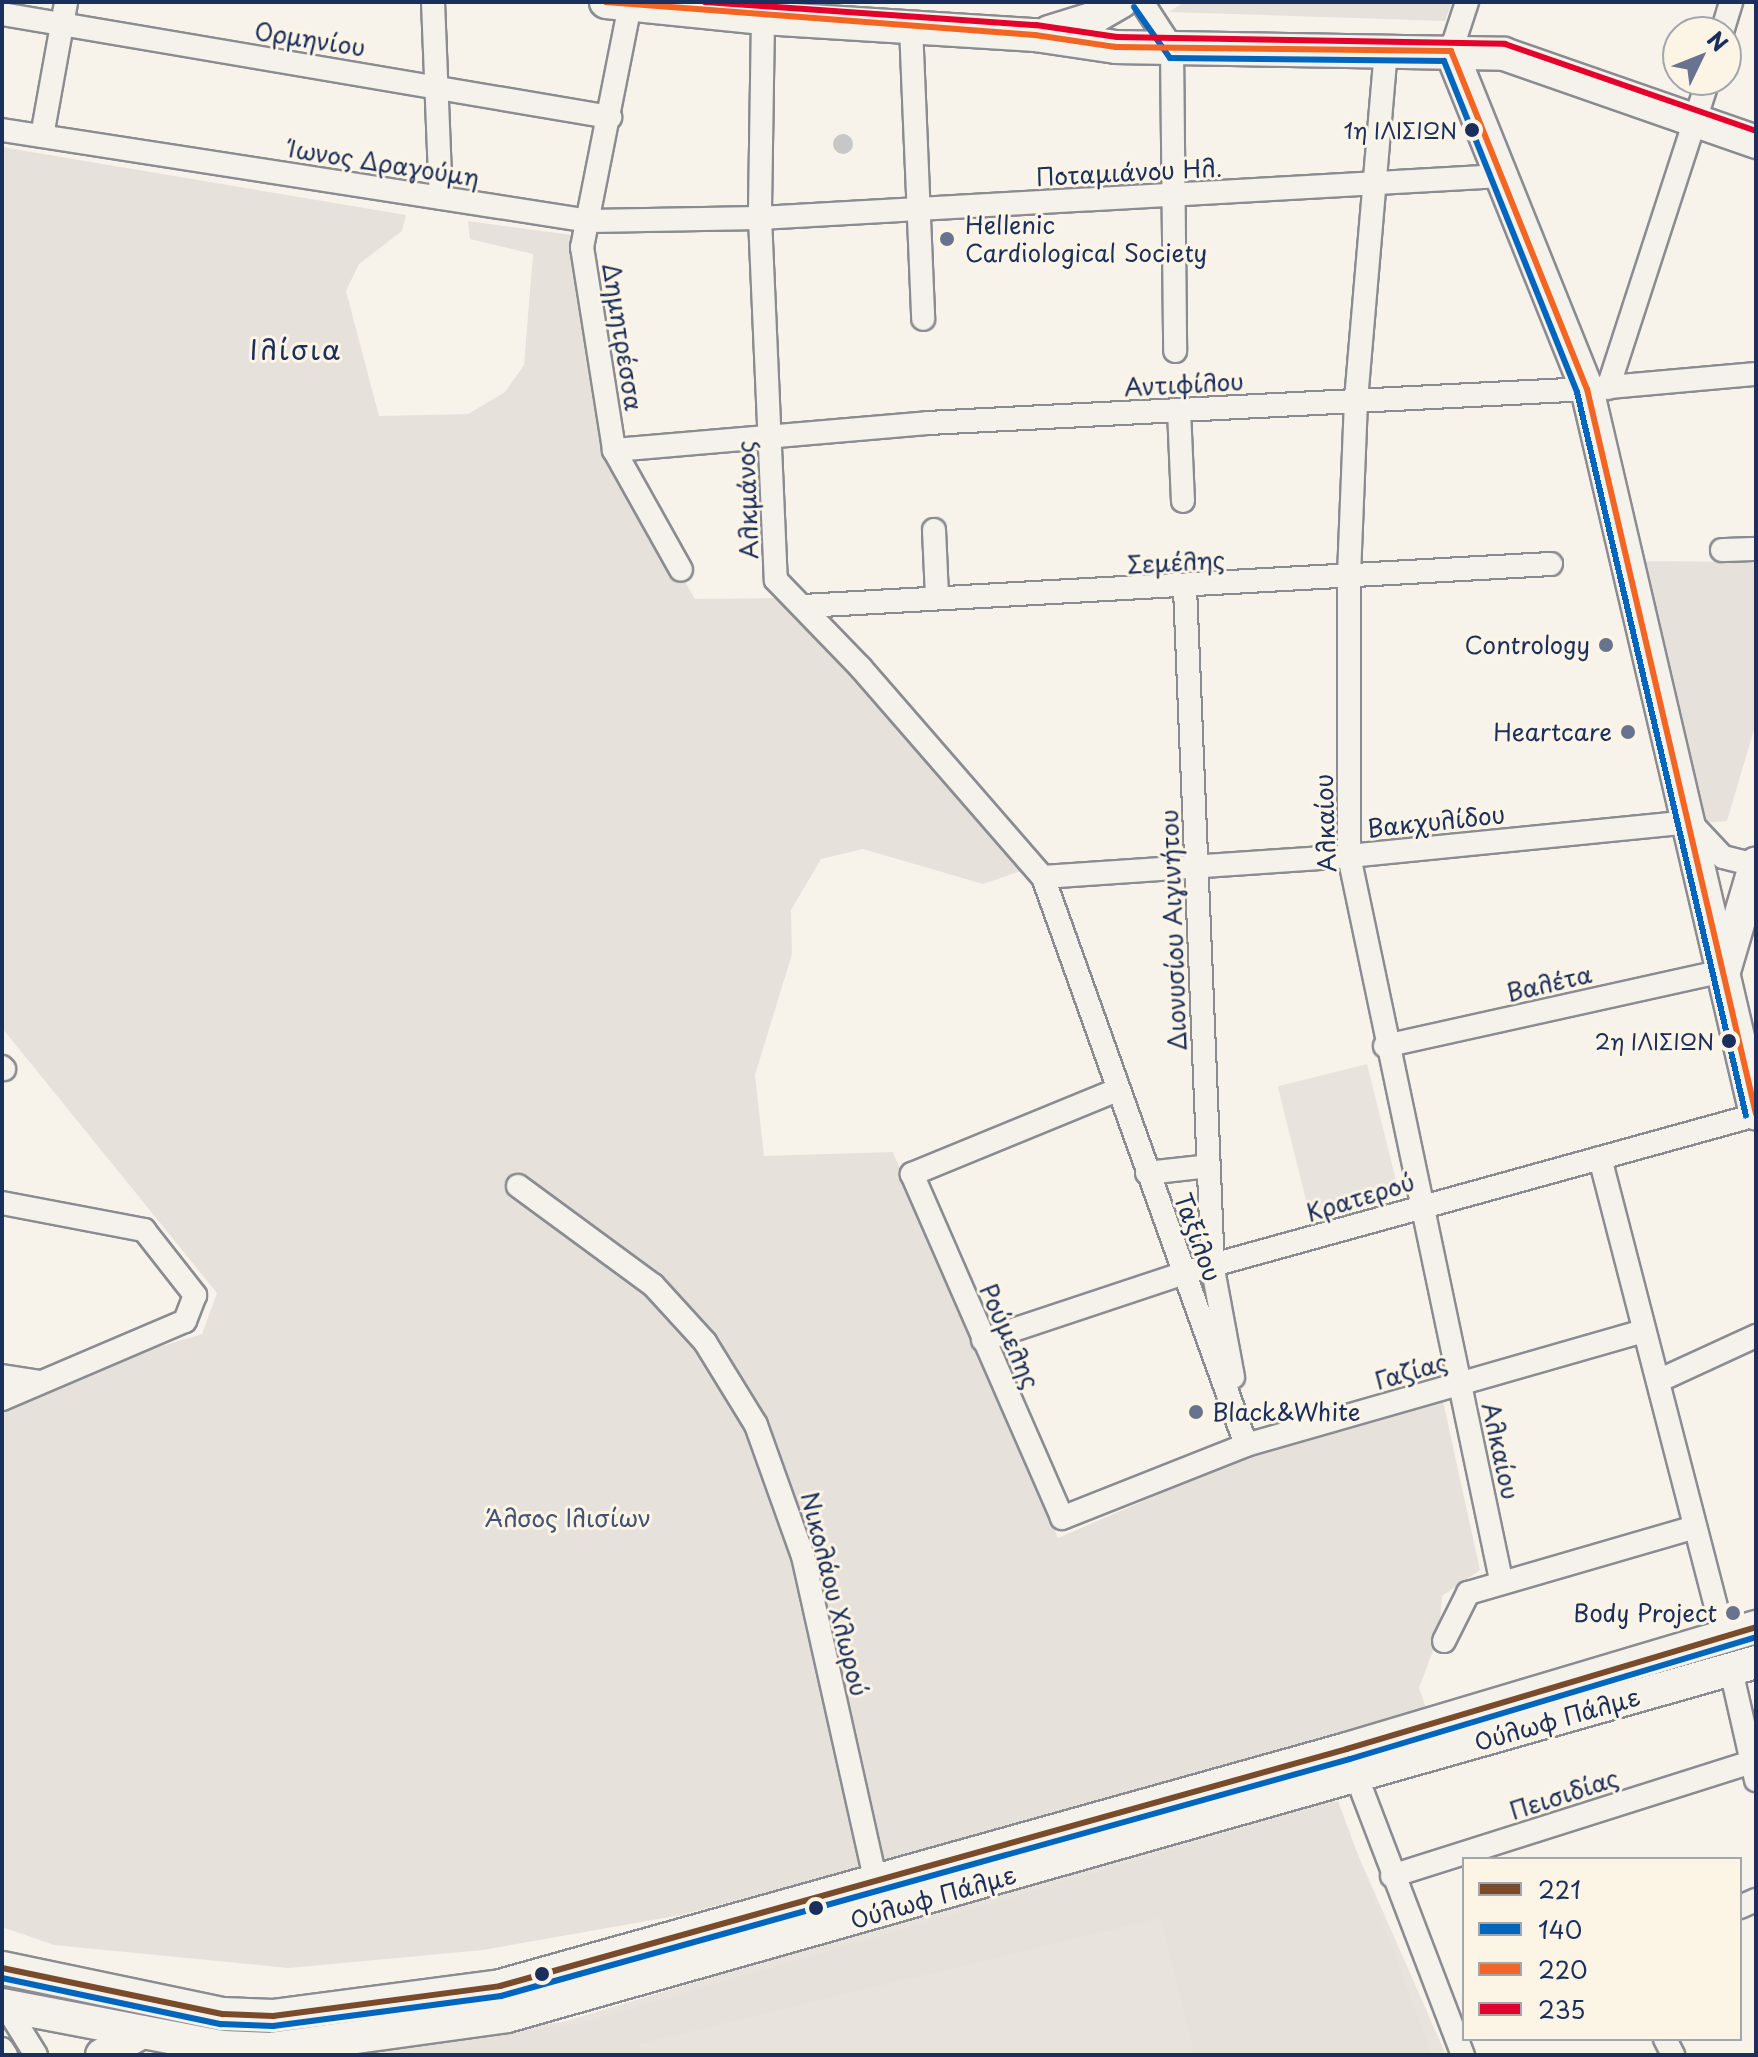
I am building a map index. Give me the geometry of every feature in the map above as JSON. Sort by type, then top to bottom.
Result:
[{"type":"main road","points":[[1035,35],[1072,27],[1121,2]]},
{"type":"main road","points":[[618,3],[763,18],[1035,35],[1172,48],[1504,54],[1756,142]]},
{"type":"main road","points":[[1451,51],[1501,176],[1598,389],[1756,1115]]},
{"type":"main road","points":[[1724,971],[1756,864]]},
{"type":"main road","name":"Ούλωφ Πάλμε","points":[[3,2004],[223,2047],[270,2049],[507,2016],[1352,1763],[1756,1627]]},
{"type":"main road","name":"Ούλωφ Πάλμε","points":[[2,1968],[223,2014],[273,2016],[500,1986],[875,1879],[1743,1666]]},
{"type":"main road","points":[[102,2055],[142,2032]]},
{"type":"street","points":[[433,2],[439,86],[441,198]]},
{"type":"street","points":[[1142,2],[1172,48],[1170,196],[1175,351]]},
{"type":"street","points":[[1451,51],[1467,2]]},
{"type":"street","name":"Δημητρέσσα","points":[[618,3],[610,117],[582,247],[614,450],[681,570]]},
{"type":"street","points":[[42,136],[63,13]]},
{"type":"street","name":"Ορμηνίου","points":[[2,14],[63,13],[610,117]]},
{"type":"street","name":"Αλκμάνος","points":[[763,18],[760,218],[776,580],[804,606],[1043,877]]},
{"type":"street","points":[[911,27],[916,210],[923,319]]},
{"type":"street","name":"Αλκαίου","points":[[1386,50],[1356,401],[1349,578],[1349,856],[1385,1046],[1461,1384],[1501,1580]]},
{"type":"street","points":[[1598,389],[1703,96]]},
{"type":"street","name":"Ίωνος Δραγούμη","points":[[2,130],[590,221],[760,218]]},
{"type":"street","name":"Ποταμιάνου Ηλ.","points":[[760,218],[1501,176]]},
{"type":"street","name":"Αντιφίλου","points":[[614,450],[771,434],[1598,389],[1756,374]]},
{"type":"street","points":[[1179,410],[1183,501]]},
{"type":"street","points":[[934,530],[937,596]]},
{"type":"street","points":[[1722,550],[1756,549]]},
{"type":"street","name":"Σεμέλης","points":[[804,606],[937,596],[1185,588],[1551,564]]},
{"type":"street","name":"Διονυσίου Αιγινήτου","points":[[1185,588],[1213,1269]]},
{"type":"street","points":[[1690,822],[1723,857],[1756,864]]},
{"type":"street","name":"Βακχυλίδου","points":[[1043,877],[1196,863],[1349,856],[1690,822]]},
{"type":"street","name":"Ταξίλου","points":[[1043,877],[1246,1445]]},
{"type":"street","name":"Βαλέτα","points":[[1385,1046],[1724,971]]},
{"type":"street","name":"Ρούμελης","points":[[1062,1518],[912,1174],[1117,1090]]},
{"type":"street","name":"Κρατερού","points":[[983,1340],[1184,1273],[1213,1269],[1421,1206],[1756,1115]]},
{"type":"street","points":[[1600,1158],[1724,1636]]},
{"type":"street","points":[[1147,1173],[1209,1166]]},
{"type":"street","name":"Νικολάου Χλωρού","points":[[518,1186],[653,1285],[705,1342],[756,1425],[803,1556],[875,1879]]},
{"type":"street","points":[[2,1203],[144,1230],[195,1295],[185,1321],[2,1399]]},
{"type":"street","name":"Ταξίλου","points":[[1213,1269],[1246,1445]]},
{"type":"street","name":"Γαζίας","points":[[1062,1518],[1246,1445],[1643,1331]]},
{"type":"street","points":[[1658,1381],[1756,1336]]},
{"type":"street","points":[[2,1376],[38,1382]]},
{"type":"street","points":[[1444,1641],[1468,1593],[1501,1580],[1695,1527]]},
{"type":"street","points":[[1743,1666],[1754,1771]]},
{"type":"street","points":[[1352,1763],[1392,1876],[1461,2042]]},
{"type":"street","name":"Πεισιδίας","points":[[1392,1876],[1754,1771]]},
{"type":"street","points":[[3,2004],[36,2055]]},
{"type":"street","points":[[2,2049],[6,2055]]},
{"type":"shaded area","points":[[843,134],[850,137],[853,144],[850,151],[843,154],[836,151],[833,144],[836,137]]},
{"type":"shaded area","points":[[1367,1064],[1399,1192],[1310,1214],[1278,1086]]},
{"type":"shaded area","points":[[1330,1791],[1446,2055],[302,2055],[563,2022]]},
{"type":"green space","points":[[1184,2],[1452,2],[1445,21],[1169,12]]},
{"type":"green space","name":"Άλσος Ιλισίων","points":[[2,147],[406,215],[402,231],[359,264],[346,291],[379,416],[468,414],[505,392],[524,365],[533,254],[470,239],[468,221],[572,235],[592,367],[611,453],[695,599],[784,598],[1027,869],[983,884],[863,849],[821,859],[791,910],[792,954],[755,1075],[764,1156],[893,1152],[1058,1538],[1250,1455],[1443,1401],[1480,1570],[1442,1596],[1439,1635],[1419,1688],[1429,1717],[681,1915],[483,1950],[289,1968],[54,1945],[2,1927],[2,1402],[49,1380],[202,1334],[217,1293],[2,1028]]},
{"type":"green space","points":[[1638,561],[1756,562],[1756,723],[1727,821],[1703,823]]},
{"type":"green space","points":[[1338,1801],[1432,2055],[1194,2055],[1161,1918],[639,2044],[641,2055],[343,2055],[582,2023]]},
{"type":"transit line","name":"220","points":[[606,2],[1035,35],[1116,47],[1451,51],[1587,389],[1756,1114]]},
{"type":"transit line","name":"235","points":[[705,2],[1036,25],[1117,37],[1505,44],[1756,131]]},
{"type":"transit line","name":"140","points":[[1134,7],[1170,58],[1444,61],[1577,392],[1746,1116]]},
{"type":"transit line","name":"221","points":[[2,1968],[223,2014],[273,2016],[500,1986],[1347,1749],[1756,1627]]},
{"type":"transit line","name":"140","points":[[2,1978],[221,2024],[273,2026],[501,1996],[1350,1759],[1756,1637]]},
{"type":"place","name":"1η ΙΛΙΣΙΩΝ","points":[[1472,130]]},
{"type":"place","name":"Hellenic Cardiological Society","points":[[947,239]]},
{"type":"place","name":"Contrology","points":[[1606,645]]},
{"type":"place","name":"Heartcare","points":[[1628,732]]},
{"type":"place","name":"2η ΙΛΙΣΙΩΝ","points":[[1729,1041]]},
{"type":"place","name":"Black&White","points":[[1196,1412]]},
{"type":"place","name":"Body Project","points":[[1733,1613]]},
{"type":"district","name":"Iλίσια","points":[[296,349]]}]
